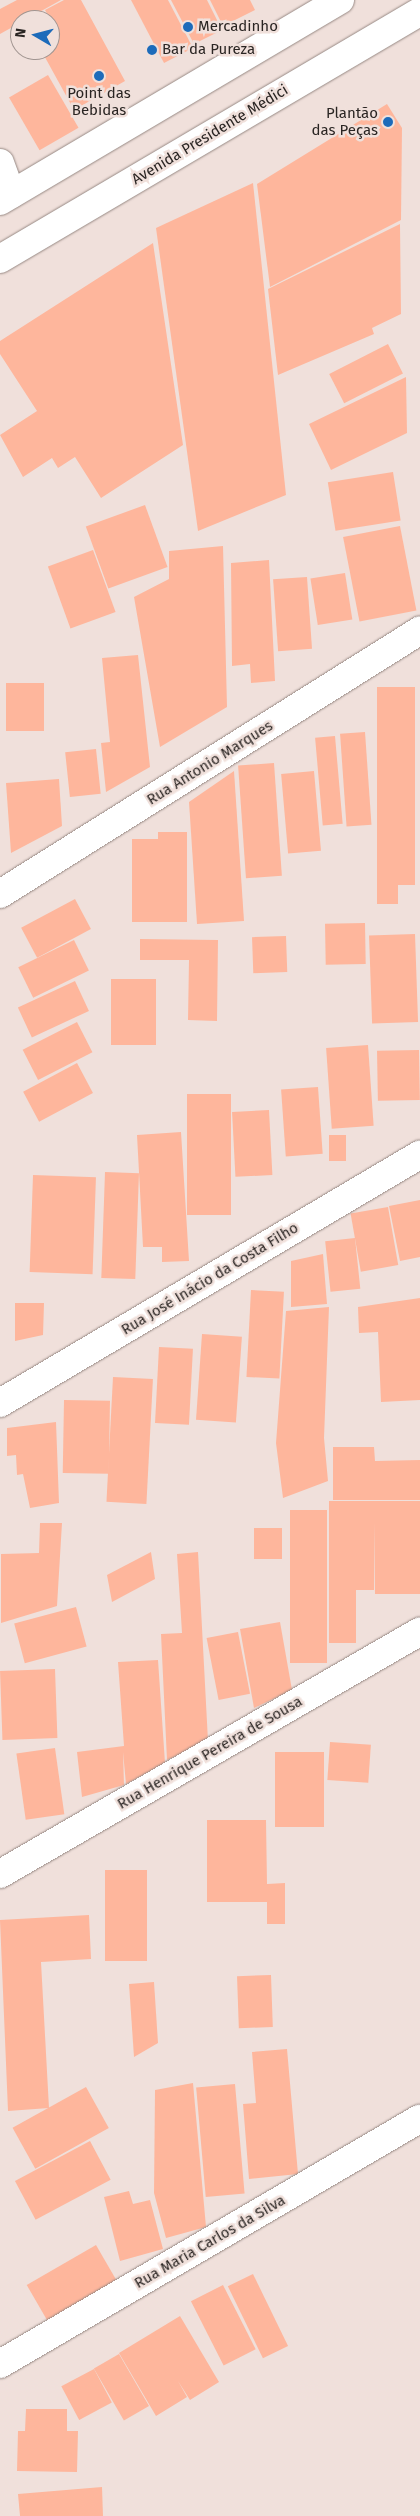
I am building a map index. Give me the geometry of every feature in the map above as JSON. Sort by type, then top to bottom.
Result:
[{"type":"street","points":[[0,164],[6,198],[340,0]]},
{"type":"street","points":[[418,0],[420,19]]},
{"type":"street","name":"Avenida Presidente Médici","points":[[0,259],[420,12]]},
{"type":"street","name":"Rua Antonio Marques","points":[[0,894],[420,631]]},
{"type":"street","name":"Rua José Inácio da Costa Filho","points":[[0,1402],[420,1155]]},
{"type":"street","name":"Rua Henrique Pereira de Sousa","points":[[0,1874],[420,1632]]},
{"type":"street","name":"Rua Maria Carlos da Silva","points":[[0,2364],[420,2119]]},
{"type":"building","points":[[17,0],[61,0],[43,10],[10,10],[10,28],[0,34],[0,9]]},
{"type":"building","points":[[64,0],[81,0],[125,81],[74,110],[46,60],[60,60],[60,10],[45,10]]},
{"type":"building","points":[[131,0],[168,0],[193,48],[164,63]]},
{"type":"building","points":[[171,0],[207,0],[222,30],[194,44]]},
{"type":"building","points":[[210,0],[250,0],[255,10],[223,26]]},
{"type":"building","points":[[48,75],[79,128],[40,150],[9,98]]},
{"type":"building","points":[[387,104],[402,128],[401,220],[270,287],[257,184]]},
{"type":"building","points":[[253,183],[286,495],[198,531],[156,228]]},
{"type":"building","points":[[400,224],[401,314],[372,328],[374,334],[278,375],[268,289]]},
{"type":"building","points":[[153,243],[183,445],[101,498],[75,457],[58,468],[52,458],[23,477],[0,435],[37,411],[0,354],[0,341]]},
{"type":"building","points":[[388,344],[403,373],[344,403],[329,374]]},
{"type":"building","points":[[406,377],[407,433],[331,470],[309,424]]},
{"type":"building","points":[[393,472],[401,520],[335,531],[328,482]]},
{"type":"building","points":[[145,505],[168,567],[108,589],[86,527]]},
{"type":"building","points":[[400,526],[416,610],[359,621],[343,537]]},
{"type":"building","points":[[223,546],[227,707],[160,747],[134,597],[169,579],[169,551]]},
{"type":"building","points":[[93,550],[116,612],[70,628],[48,566]]},
{"type":"building","points":[[269,560],[275,681],[251,683],[250,664],[232,666],[231,563]]},
{"type":"building","points":[[345,573],[352,619],[318,625],[310,578]]},
{"type":"building","points":[[307,577],[312,649],[278,651],[273,579]]},
{"type":"building","points":[[138,655],[150,767],[106,792],[101,743],[110,742],[102,658]]},
{"type":"building","points":[[6,683],[44,683],[44,731],[6,731]]},
{"type":"building","points":[[377,687],[415,687],[415,885],[398,885],[398,904],[377,904]]},
{"type":"building","points":[[365,732],[371,825],[347,827],[340,734]]},
{"type":"building","points":[[335,736],[343,824],[323,825],[315,738]]},
{"type":"building","points":[[96,749],[101,794],[70,797],[65,752]]},
{"type":"building","points":[[274,763],[282,876],[246,878],[238,766]]},
{"type":"building","points":[[234,771],[244,921],[197,924],[189,802]]},
{"type":"building","points":[[314,771],[321,851],[288,854],[281,774]]},
{"type":"building","points":[[59,779],[62,826],[11,853],[6,783]]},
{"type":"building","points":[[158,832],[187,832],[187,922],[132,922],[132,839],[158,839]]},
{"type":"building","points":[[75,899],[91,929],[37,958],[21,928]]},
{"type":"building","points":[[365,923],[366,964],[326,965],[325,924]]},
{"type":"building","points":[[415,934],[418,1022],[372,1024],[369,936]]},
{"type":"building","points":[[286,936],[287,972],[253,973],[252,937]]},
{"type":"building","points":[[140,939],[218,940],[217,1021],[188,1020],[189,960],[140,960]]},
{"type":"building","points":[[74,940],[89,971],[33,998],[18,967]]},
{"type":"building","points":[[111,979],[156,979],[156,1045],[111,1045]]},
{"type":"building","points":[[75,981],[89,1011],[32,1038],[18,1008]]},
{"type":"building","points":[[77,1022],[92,1052],[38,1080],[23,1050]]},
{"type":"building","points":[[368,1045],[374,1126],[332,1129],[326,1048]]},
{"type":"building","points":[[419,1050],[420,1100],[378,1101],[377,1051]]},
{"type":"building","points":[[77,1063],[93,1093],[39,1122],[23,1092]]},
{"type":"building","points":[[318,1087],[323,1154],[286,1156],[281,1090]]},
{"type":"building","points":[[187,1094],[231,1094],[231,1215],[187,1215]]},
{"type":"building","points":[[269,1110],[272,1175],[235,1177],[232,1112]]},
{"type":"building","points":[[181,1132],[189,1261],[162,1262],[162,1247],[143,1247],[137,1135]]},
{"type":"building","points":[[329,1135],[346,1135],[346,1161],[329,1161]]},
{"type":"building","points":[[105,1172],[139,1173],[135,1279],[101,1278]]},
{"type":"building","points":[[33,1175],[96,1177],[93,1274],[30,1272]]},
{"type":"building","points":[[420,1200],[420,1257],[400,1261],[389,1206]]},
{"type":"building","points":[[388,1207],[398,1265],[361,1272],[351,1214]]},
{"type":"building","points":[[355,1238],[360,1289],[330,1292],[325,1241]]},
{"type":"building","points":[[323,1254],[327,1304],[291,1307],[291,1261]]},
{"type":"building","points":[[251,1290],[284,1292],[279,1379],[246,1377]]},
{"type":"building","points":[[420,1298],[420,1400],[381,1402],[378,1332],[359,1333],[358,1307]]},
{"type":"building","points":[[15,1303],[44,1303],[43,1335],[15,1341]]},
{"type":"building","points":[[329,1307],[324,1438],[328,1481],[283,1498],[276,1443],[286,1311]]},
{"type":"building","points":[[202,1334],[242,1337],[236,1423],[196,1420]]},
{"type":"building","points":[[159,1347],[193,1349],[189,1425],[155,1423]]},
{"type":"building","points":[[113,1377],[153,1379],[146,1504],[106,1502]]},
{"type":"building","points":[[64,1400],[110,1401],[109,1474],[63,1473]]},
{"type":"building","points":[[56,1422],[59,1503],[30,1508],[23,1474],[17,1475],[16,1455],[7,1456],[7,1428]]},
{"type":"building","points":[[333,1447],[374,1447],[375,1461],[420,1460],[420,1500],[333,1500]]},
{"type":"building","points":[[329,1501],[420,1501],[420,1594],[375,1594],[374,1522],[374,1590],[356,1590],[356,1643],[329,1643]]},
{"type":"building","points":[[290,1510],[327,1510],[327,1663],[290,1663]]},
{"type":"building","points":[[40,1523],[62,1523],[57,1606],[1,1623],[1,1554],[39,1553]]},
{"type":"building","points":[[254,1528],[282,1528],[282,1559],[254,1559]]},
{"type":"building","points":[[151,1552],[155,1579],[112,1602],[107,1575]]},
{"type":"building","points":[[198,1552],[208,1741],[167,1760],[161,1634],[182,1633],[177,1554]]},
{"type":"building","points":[[76,1607],[87,1647],[25,1663],[14,1624]]},
{"type":"building","points":[[280,1622],[292,1690],[254,1708],[240,1629]]},
{"type":"building","points":[[238,1632],[250,1694],[219,1700],[207,1638]]},
{"type":"building","points":[[158,1660],[165,1763],[126,1784],[123,1752],[124,1785],[82,1797],[77,1752],[124,1746],[118,1662]]},
{"type":"building","points":[[55,1669],[57,1738],[2,1740],[0,1671]]},
{"type":"building","points":[[330,1742],[371,1745],[368,1783],[327,1780]]},
{"type":"building","points":[[55,1748],[64,1814],[26,1820],[16,1753]]},
{"type":"building","points":[[275,1752],[324,1752],[324,1827],[275,1827]]},
{"type":"building","points":[[207,1820],[266,1820],[267,1884],[285,1883],[285,1924],[267,1924],[267,1902],[207,1902]]},
{"type":"building","points":[[105,1870],[147,1870],[147,1961],[105,1961]]},
{"type":"building","points":[[89,1915],[91,1959],[41,1962],[49,2108],[8,2111],[0,1920]]},
{"type":"building","points":[[271,1975],[273,2027],[239,2028],[237,1976]]},
{"type":"building","points":[[154,1982],[158,2043],[134,2057],[129,1984]]},
{"type":"building","points":[[287,2049],[298,2174],[249,2179],[243,2104],[256,2103],[252,2052]]},
{"type":"building","points":[[193,2083],[206,2227],[166,2238],[154,2193],[155,2090]]},
{"type":"building","points":[[235,2084],[245,2194],[206,2197],[196,2087]]},
{"type":"building","points":[[86,2087],[109,2128],[35,2169],[13,2128]]},
{"type":"building","points":[[90,2141],[111,2180],[36,2220],[15,2181]]},
{"type":"building","points":[[129,2191],[133,2204],[150,2200],[163,2249],[120,2261],[104,2197]]},
{"type":"building","points":[[96,2245],[117,2281],[48,2321],[27,2285]]},
{"type":"building","points":[[253,2274],[288,2346],[263,2358],[228,2286]]},
{"type":"building","points":[[223,2285],[256,2349],[224,2365],[191,2301]]},
{"type":"building","points":[[180,2316],[219,2382],[190,2400],[178,2381],[187,2397],[156,2416],[119,2353]]},
{"type":"building","points":[[119,2354],[149,2406],[124,2420],[94,2368]]},
{"type":"building","points":[[94,2369],[112,2403],[79,2420],[61,2386]]},
{"type":"building","points":[[26,2409],[67,2409],[67,2431],[78,2431],[77,2472],[17,2471],[18,2431],[25,2431]]},
{"type":"building","points":[[102,2487],[103,2516],[20,2516],[18,2494]]},
{"type":"place","name":"Mercadinho","points":[[188,27]]},
{"type":"place","name":"Bar da Pureza","points":[[152,50]]},
{"type":"place","name":"Point das Bebidas","points":[[99,76]]},
{"type":"place","name":"Plantão das Peças","points":[[388,122]]}]
